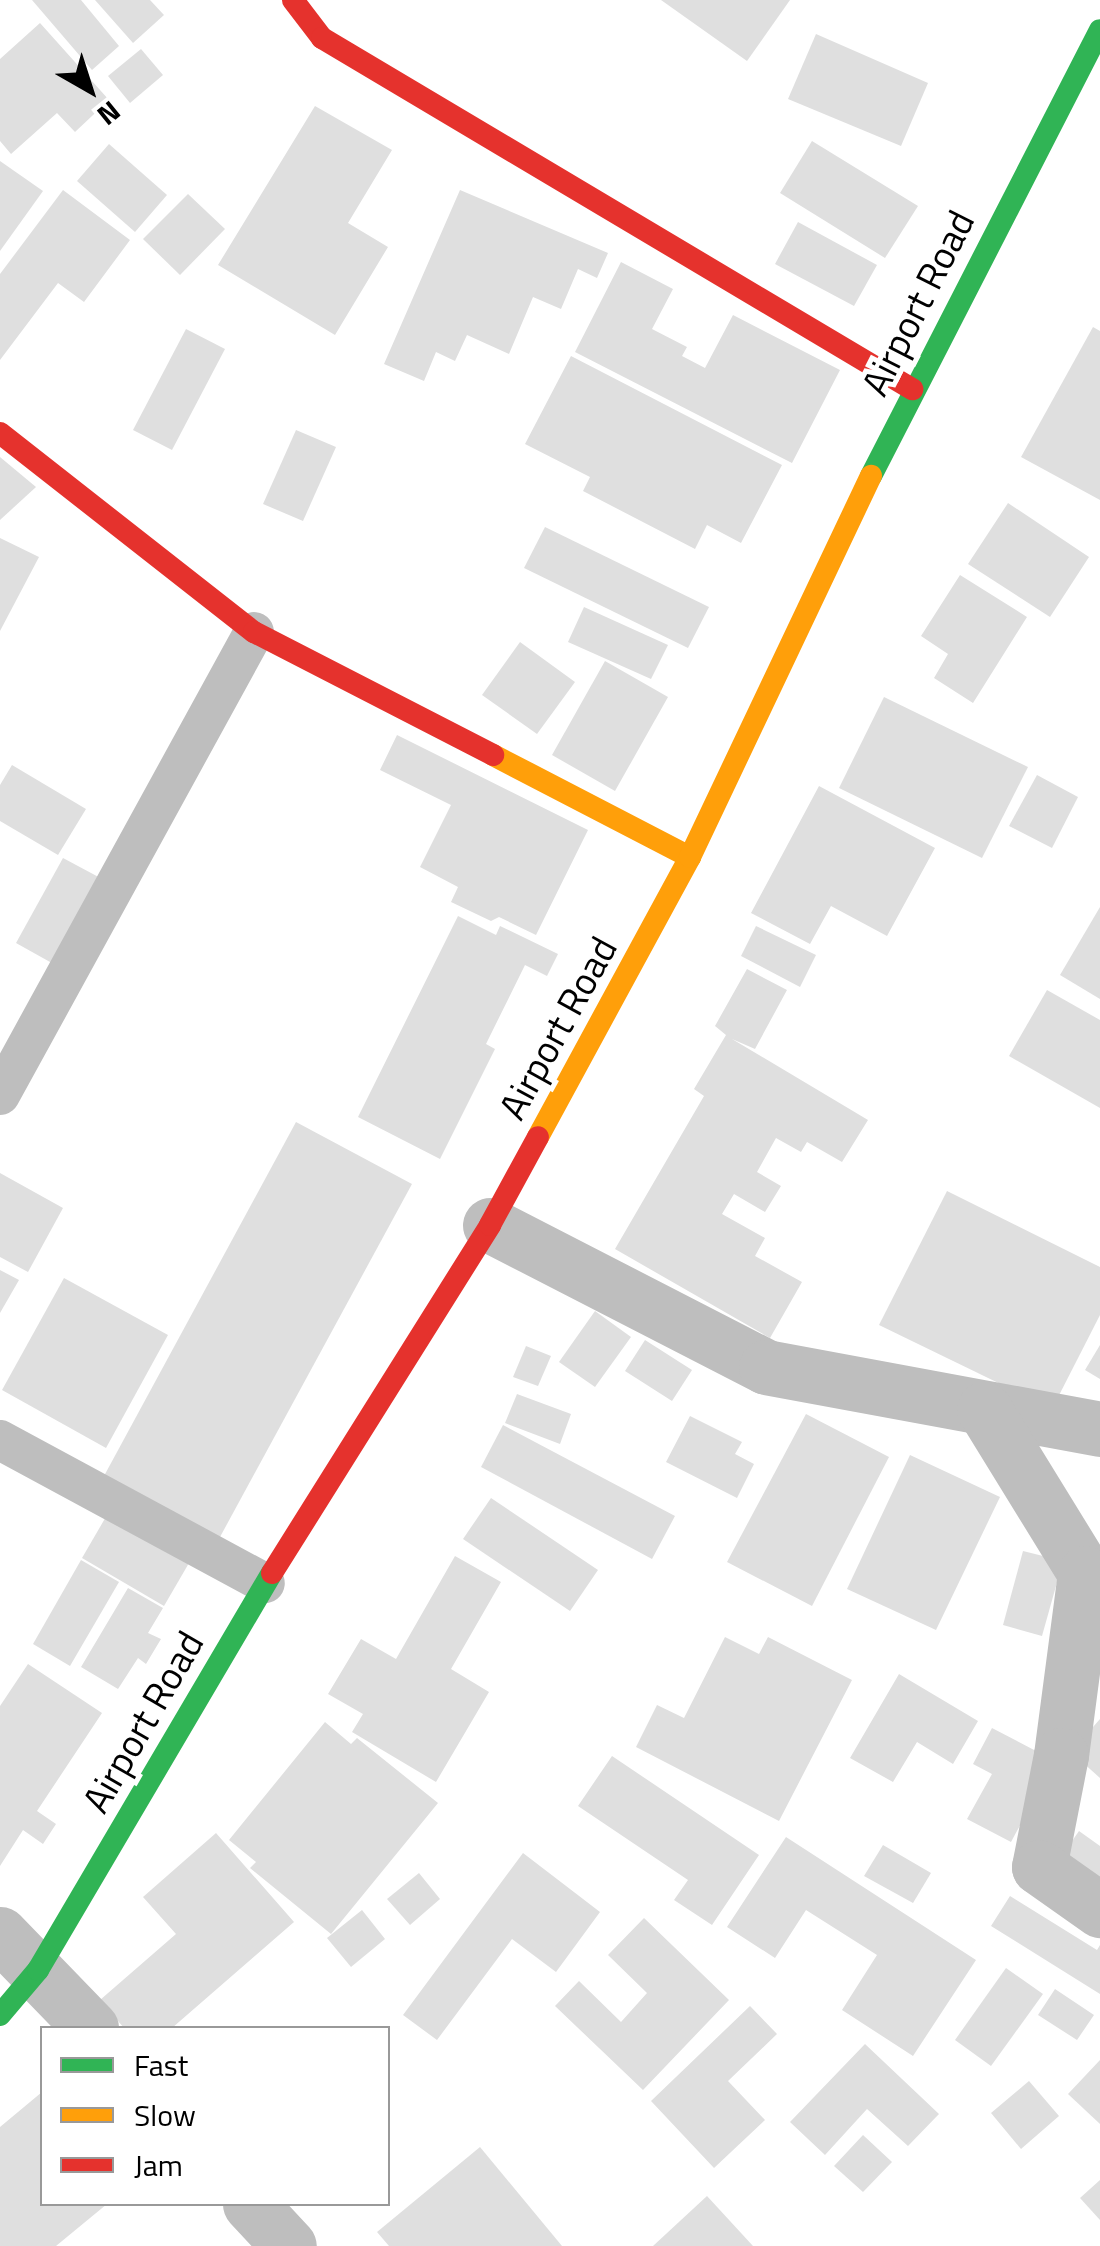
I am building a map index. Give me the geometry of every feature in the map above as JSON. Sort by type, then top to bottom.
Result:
[{"type":"street","points":[[293,0],[322,38],[912,388]]},
{"type":"street","name":"Airport Road","points":[[0,2015],[19,1952],[266,1583],[490,1226],[690,857],[912,388],[1100,30]]},
{"type":"street","points":[[0,433],[254,632],[690,857]]},
{"type":"street","points":[[490,1226],[766,1367],[1100,1429]]},
{"type":"street","points":[[984,1409],[1085,1574],[1061,1754],[1040,1867],[1100,1910]]},
{"type":"street","points":[[19,1952],[89,2026]]},
{"type":"street","points":[[252,2206],[289,2246]]},
{"type":"lane","points":[[0,1095],[254,632]]},
{"type":"lane","points":[[0,1440],[266,1583]]},
{"type":"building","points":[[32,0],[81,0],[119,46],[92,70]]},
{"type":"building","points":[[95,0],[150,0],[164,15],[133,43]]},
{"type":"building","points":[[661,0],[790,0],[747,61]]},
{"type":"building","points":[[40,23],[109,100],[75,132],[57,113],[11,154],[0,141],[0,59]]},
{"type":"building","points":[[816,34],[928,83],[901,146],[788,99]]},
{"type":"building","points":[[141,49],[163,75],[130,103],[108,76]]},
{"type":"building","points":[[315,106],[392,150],[348,223],[388,247],[335,335],[218,265]]},
{"type":"building","points":[[812,141],[918,206],[885,258],[780,193]]},
{"type":"building","points":[[109,144],[167,195],[135,232],[77,181]]},
{"type":"building","points":[[0,161],[43,191],[0,251]]},
{"type":"building","points":[[63,190],[130,240],[84,302],[58,283],[0,360],[0,274]]},
{"type":"building","points":[[460,190],[608,253],[597,278],[578,269],[561,309],[533,297],[509,354],[467,335],[455,361],[436,352],[424,381],[384,364]]},
{"type":"building","points":[[188,194],[225,229],[180,275],[143,239]]},
{"type":"building","points":[[798,222],[877,265],[854,306],[775,264]]},
{"type":"building","points":[[621,262],[673,289],[652,329],[687,347],[682,356],[705,368],[733,315],[840,370],[792,463],[575,352]]},
{"type":"building","points":[[1093,327],[1100,331],[1100,500],[1021,457]]},
{"type":"building","points":[[186,329],[225,349],[172,450],[133,430]]},
{"type":"building","points":[[571,356],[782,465],[741,543],[707,525],[695,549],[583,491],[590,477],[525,444]]},
{"type":"building","points":[[296,430],[336,447],[303,521],[263,504]]},
{"type":"building","points":[[0,457],[36,487],[0,520]]},
{"type":"building","points":[[1008,503],[1089,557],[1050,617],[968,564]]},
{"type":"building","points":[[545,527],[709,607],[688,648],[524,568]]},
{"type":"building","points":[[0,538],[39,557],[0,631]]},
{"type":"building","points":[[960,575],[1027,617],[973,703],[934,678],[948,654],[921,636]]},
{"type":"building","points":[[584,607],[668,645],[651,679],[568,642]]},
{"type":"building","points":[[520,642],[575,682],[537,734],[482,695]]},
{"type":"building","points":[[605,661],[668,697],[615,791],[552,755]]},
{"type":"building","points":[[884,697],[1028,767],[982,858],[839,788]]},
{"type":"building","points":[[397,735],[588,830],[536,935],[499,917],[491,921],[451,902],[458,887],[420,867],[451,805],[380,770]]},
{"type":"building","points":[[12,765],[86,809],[58,855],[0,821],[0,785]]},
{"type":"building","points":[[1037,775],[1078,797],[1052,848],[1009,826]]},
{"type":"building","points":[[819,786],[935,848],[887,936],[831,906],[810,944],[751,913]]},
{"type":"building","points":[[63,858],[106,881],[59,967],[16,943]]},
{"type":"building","points":[[1100,907],[1100,999],[1060,975]]},
{"type":"building","points":[[458,916],[496,935],[500,926],[558,954],[547,976],[525,965],[486,1044],[495,1049],[440,1159],[358,1117]]},
{"type":"building","points":[[756,926],[816,955],[800,987],[741,956]]},
{"type":"building","points":[[747,969],[787,990],[755,1049],[732,1039],[868,1120],[842,1162],[807,1142],[801,1152],[776,1138],[757,1172],[781,1186],[765,1212],[734,1194],[722,1214],[765,1238],[755,1256],[802,1282],[770,1338],[615,1249],[704,1096],[694,1089],[726,1035],[715,1026]]},
{"type":"building","points":[[1047,990],[1100,1020],[1100,1108],[1009,1056]]},
{"type":"building","points":[[296,1122],[412,1184],[220,1537],[104,1476]]},
{"type":"building","points":[[0,1173],[63,1208],[28,1272],[0,1257]]},
{"type":"building","points":[[947,1191],[1100,1267],[1100,1315],[1052,1409],[879,1325]]},
{"type":"building","points":[[0,1270],[19,1280],[0,1313]]},
{"type":"building","points":[[64,1278],[168,1335],[106,1448],[2,1390]]},
{"type":"building","points":[[595,1311],[631,1337],[595,1387],[559,1362]]},
{"type":"building","points":[[645,1340],[692,1370],[672,1401],[625,1371]]},
{"type":"building","points":[[1100,1345],[1100,1379],[1085,1370]]},
{"type":"building","points":[[526,1346],[551,1356],[538,1386],[513,1377]]},
{"type":"building","points":[[517,1394],[571,1414],[560,1444],[505,1423]]},
{"type":"building","points":[[806,1414],[889,1457],[812,1606],[727,1562]]},
{"type":"building","points":[[690,1416],[742,1442],[735,1454],[754,1464],[737,1498],[666,1462]]},
{"type":"building","points":[[503,1425],[675,1516],[652,1559],[481,1467]]},
{"type":"building","points":[[910,1455],[1000,1497],[936,1630],[847,1589]]},
{"type":"building","points":[[491,1498],[598,1570],[570,1611],[463,1539]]},
{"type":"building","points":[[107,1515],[189,1563],[164,1606],[82,1558]]},
{"type":"building","points":[[1023,1551],[1063,1561],[1042,1636],[1003,1625]]},
{"type":"building","points":[[455,1556],[501,1582],[451,1669],[489,1692],[436,1782],[352,1732],[363,1714],[328,1694],[361,1639],[396,1659]]},
{"type":"building","points":[[81,1560],[119,1582],[70,1666],[33,1644]]},
{"type":"building","points":[[128,1588],[163,1608],[148,1633],[161,1639],[146,1664],[138,1658],[118,1689],[81,1667]]},
{"type":"building","points":[[725,1637],[759,1654],[768,1637],[852,1680],[779,1821],[636,1747],[657,1705],[684,1718]]},
{"type":"building","points":[[28,1664],[102,1713],[37,1811],[56,1824],[43,1844],[23,1830],[0,1866],[0,1706]]},
{"type":"building","points":[[899,1674],[978,1721],[953,1764],[917,1742],[893,1782],[850,1758]]},
{"type":"building","points":[[1100,1719],[1100,1778],[1071,1752]]},
{"type":"building","points":[[325,1722],[351,1744],[357,1738],[438,1803],[331,1934],[250,1868],[256,1862],[229,1840]]},
{"type":"building","points":[[992,1728],[1055,1761],[1011,1842],[967,1819],[992,1774],[973,1764]]},
{"type":"building","points":[[612,1756],[759,1855],[712,1925],[674,1900],[688,1880],[578,1806]]},
{"type":"building","points":[[1079,1831],[1100,1846],[1100,1896],[1056,1864]]},
{"type":"building","points":[[216,1833],[294,1922],[174,2026],[122,2026],[100,2000],[176,1934],[143,1897]]},
{"type":"building","points":[[786,1837],[976,1960],[913,2056],[842,2010],[877,1955],[806,1910],[775,1958],[727,1927]]},
{"type":"building","points":[[883,1845],[931,1873],[913,1903],[864,1876]]},
{"type":"building","points":[[523,1853],[600,1912],[556,1972],[512,1939],[437,2040],[403,2015]]},
{"type":"building","points":[[419,1873],[440,1899],[410,1925],[387,1899]]},
{"type":"building","points":[[1010,1896],[1097,1950],[1100,1945],[1100,1994],[991,1926]]},
{"type":"building","points":[[362,1910],[385,1939],[351,1967],[327,1938]]},
{"type":"building","points":[[644,1918],[729,2000],[643,2090],[555,2006],[579,1981],[621,2022],[647,1993],[608,1955]]},
{"type":"building","points":[[1006,1968],[1043,1994],[991,2066],[955,2040]]},
{"type":"building","points":[[1055,1989],[1094,2015],[1077,2040],[1038,2015]]},
{"type":"building","points":[[750,2006],[777,2034],[728,2081],[765,2120],[714,2168],[651,2101]]},
{"type":"building","points":[[865,2044],[939,2114],[908,2146],[867,2109],[825,2155],[790,2122]]},
{"type":"building","points":[[1100,2060],[1100,2124],[1068,2094]]},
{"type":"building","points":[[1029,2081],[1059,2116],[1021,2149],[991,2113]]},
{"type":"building","points":[[40,2094],[40,2206],[105,2206],[56,2246],[0,2246],[0,2127]]},
{"type":"building","points":[[863,2135],[892,2162],[863,2192],[834,2166]]},
{"type":"building","points":[[480,2147],[562,2246],[389,2246],[377,2232]]},
{"type":"building","points":[[1100,2180],[1100,2220],[1080,2198]]},
{"type":"building","points":[[707,2196],[753,2246],[653,2246]]},
{"type":"traffic: fast","points":[[871,476],[1100,30]]},
{"type":"traffic: fast","points":[[0,2015],[38,1970],[272,1573]]},
{"type":"traffic: slow","points":[[538,1137],[690,857],[871,476]]},
{"type":"traffic: slow","points":[[493,755],[690,857]]},
{"type":"traffic: jam","points":[[293,0],[322,38],[912,389]]},
{"type":"traffic: jam","points":[[0,433],[254,632],[493,755]]},
{"type":"traffic: jam","points":[[272,1573],[490,1225],[538,1137]]}]
